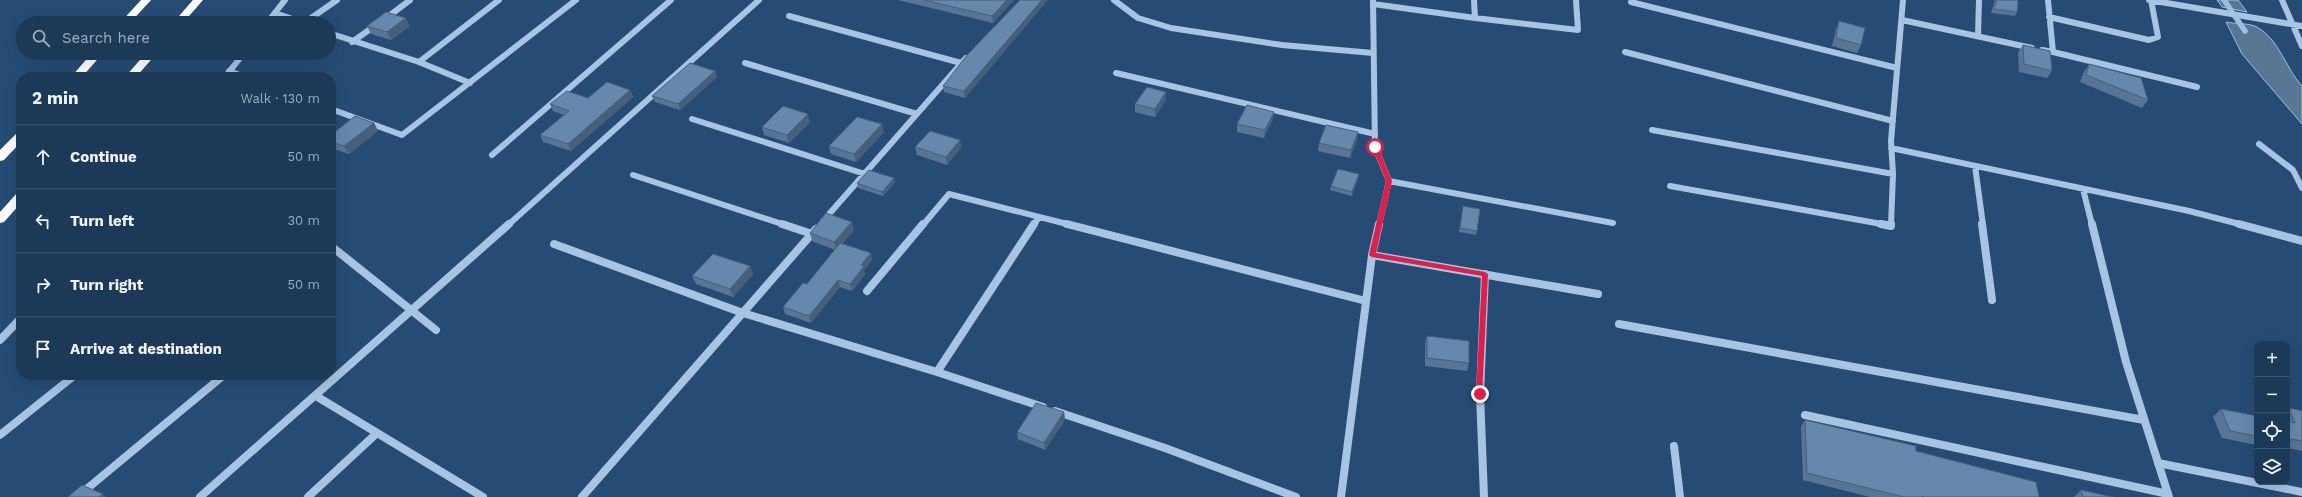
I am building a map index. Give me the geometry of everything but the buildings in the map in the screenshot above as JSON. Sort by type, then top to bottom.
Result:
[{"type":"highway","points":[[131,16],[146,0]]},
{"type":"highway","points":[[184,16],[198,0]]},
{"type":"highway","points":[[81,72],[92,60]]},
{"type":"highway","points":[[135,72],[146,60]]},
{"type":"highway","points":[[0,157],[16,141]]},
{"type":"highway","points":[[0,219],[16,201]]},
{"type":"street","points":[[273,16],[285,0]]},
{"type":"street","points":[[314,16],[337,0]]},
{"type":"street","points":[[352,42],[410,0]]},
{"type":"street","points":[[419,62],[499,0]]},
{"type":"street","points":[[336,110],[402,135],[576,0]]},
{"type":"street","points":[[492,155],[671,0]]},
{"type":"street","points":[[336,378],[759,0]]},
{"type":"street","points":[[1114,0],[1138,18],[1172,28],[1282,45],[1373,53]]},
{"type":"street","points":[[1474,0],[1475,18]]},
{"type":"street","points":[[1341,497],[1372,255],[1389,181],[1375,147],[1373,2],[1475,18],[1578,30],[1576,0]]},
{"type":"street","points":[[1670,186],[1891,226],[1893,121],[1903,0]]},
{"type":"street","points":[[1978,36],[1979,0]]},
{"type":"street","points":[[2048,0],[2053,52]]},
{"type":"street","points":[[2049,17],[2149,40],[2155,40],[2158,37],[2150,0],[2302,26]]},
{"type":"street","points":[[2282,0],[2302,46]]},
{"type":"street","points":[[1631,2],[1898,68]]},
{"type":"street","points":[[275,13],[284,16]]},
{"type":"street","points":[[789,16],[961,63]]},
{"type":"street","points":[[1902,20],[2053,52],[2197,86]]},
{"type":"street","points":[[336,36],[419,62],[470,83]]},
{"type":"street","points":[[582,497],[972,52]]},
{"type":"street","points":[[1625,52],[1893,121]]},
{"type":"street","points":[[229,71],[238,60]]},
{"type":"street","points":[[745,63],[917,114]]},
{"type":"street","points":[[1116,74],[1375,134]]},
{"type":"street","points":[[692,119],[865,174]]},
{"type":"street","points":[[1652,130],[1892,174]]},
{"type":"street","points":[[2259,144],[2294,170],[2302,188]]},
{"type":"street","points":[[1892,148],[2190,212],[2301,242]]},
{"type":"street","points":[[1975,166],[1992,300]]},
{"type":"street","points":[[633,175],[812,234]]},
{"type":"street","points":[[1389,181],[1613,223]]},
{"type":"street","points":[[1805,415],[2168,496],[2126,362],[2083,189]]},
{"type":"street","points":[[866,291],[949,194],[1366,301]]},
{"type":"street","points":[[937,372],[1039,217]]},
{"type":"street","points":[[554,244],[743,313],[937,372],[1165,448],[1296,497]]},
{"type":"street","points":[[336,250],[436,330]]},
{"type":"street","points":[[1372,255],[1598,294]]},
{"type":"street","points":[[1484,497],[1480,394],[1485,274]]},
{"type":"street","points":[[0,340],[16,323]]},
{"type":"street","points":[[1619,324],[2144,420]]},
{"type":"street","points":[[0,435],[70,380]]},
{"type":"street","points":[[77,497],[218,380]]},
{"type":"street","points":[[200,497],[334,380]]},
{"type":"street","points":[[316,396],[483,497]]},
{"type":"street","points":[[308,497],[377,433]]},
{"type":"street","points":[[1674,446],[1680,497]]},
{"type":"street","points":[[2158,463],[2302,492]]},
{"type":"water","points":[[2217,0],[2238,0],[2247,12],[2222,7]]},
{"type":"water","points":[[2226,22],[2246,24],[2257,27],[2265,32],[2277,46],[2296,79],[2302,86],[2302,124],[2242,54]]},
{"type":"waterway","points":[[2224,0],[2245,31]]},
{"type":"route","points":[[1375,147],[1389,181],[1372,255],[1485,274],[1480,394]]}]
